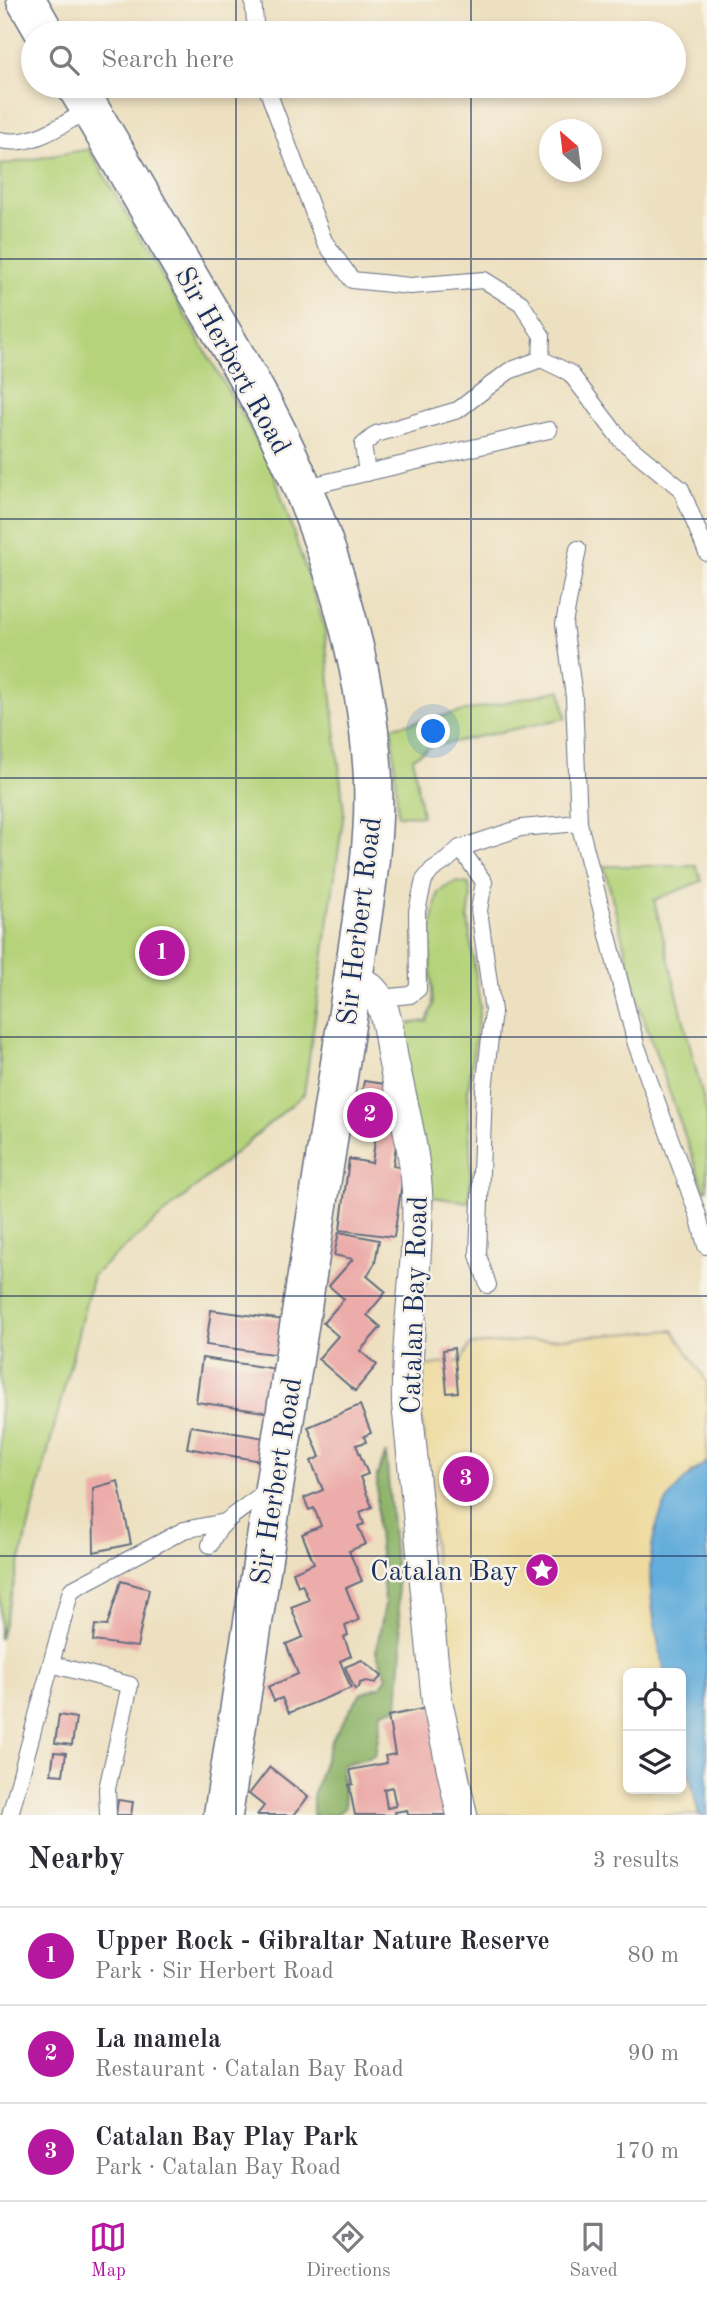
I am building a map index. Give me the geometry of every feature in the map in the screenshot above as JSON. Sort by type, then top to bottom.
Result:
[{"type":"main road","points":[[26,0],[38,21]]},
{"type":"main road","name":"Sir Herbert Road","points":[[84,98],[250,382],[278,434],[302,488],[323,541],[344,611],[368,727],[373,781],[367,989],[275,1482],[223,1815]]},
{"type":"street","name":"Catalan Bay Road","points":[[367,989],[412,1149],[417,1215],[406,1370],[407,1405],[437,1701],[462,1815]]},
{"type":"lane","points":[[253,0],[255,21]]},
{"type":"lane","points":[[0,140],[25,142],[41,136],[82,98]]},
{"type":"lane","points":[[270,98],[324,241],[352,280],[410,286],[484,280],[521,303],[542,337],[541,359]]},
{"type":"lane","points":[[367,473],[363,445],[376,434],[458,410],[509,371],[541,359],[570,373],[621,440],[681,489],[707,553]]},
{"type":"lane","points":[[302,488],[549,430]]},
{"type":"lane","points":[[578,549],[564,624],[574,698],[579,823],[636,1044],[698,1215],[706,1246]]},
{"type":"lane","points":[[367,989],[410,995],[418,989],[417,911],[424,880],[432,870],[460,848],[521,828],[579,823]]},
{"type":"lane","points":[[460,848],[484,883],[479,910],[493,1011],[484,1090],[478,1255],[488,1285]]},
{"type":"lane","points":[[210,1545],[215,1532],[225,1522],[251,1504],[275,1482]]},
{"type":"lane","points":[[10,1815],[71,1590],[184,1530],[225,1522]]},
{"type":"lane","points":[[51,1664],[130,1685],[107,1789],[108,1815]]},
{"type":"green space","points":[[89,149],[271,465],[324,625],[344,812],[304,1094],[93,1275],[0,1639],[0,165]]},
{"type":"green space","points":[[561,690],[566,718],[430,747],[413,758],[422,816],[398,815],[392,727]]},
{"type":"green space","points":[[604,866],[696,866],[702,881],[654,900],[707,1114],[707,1189],[704,1190],[641,1011]]},
{"type":"green space","points":[[455,882],[469,884],[471,897],[468,920],[480,1007],[468,1090],[471,1172],[469,1202],[425,1196],[395,1025],[427,1021],[433,1005],[429,941],[438,892]]},
{"type":"green space","points":[[386,1453],[402,1649],[398,1707],[382,1712],[375,1756],[341,1765],[345,1807],[336,1815],[313,1815],[313,1796],[331,1741],[360,1694],[381,1686],[387,1677],[376,1652],[385,1604],[377,1522],[377,1475]]},
{"type":"sand","name":"Catalan Bay","points":[[673,1330],[707,1382],[707,1462],[691,1473],[651,1563],[652,1603],[664,1668],[623,1668],[623,1794],[686,1794],[686,1760],[699,1815],[472,1815],[447,1690],[417,1367],[461,1361],[470,1345]]},
{"type":"water","points":[[707,1462],[707,1815],[699,1815],[686,1760],[686,1668],[664,1668],[653,1612],[650,1569],[656,1528],[663,1509],[671,1495]]},
{"type":"building","points":[[364,1081],[384,1084],[398,1132],[393,1166],[404,1168],[394,1237],[340,1230],[349,1159],[372,1163],[376,1134],[367,1133],[368,1122],[358,1120]]},
{"type":"building","points":[[339,1232],[379,1240],[375,1263],[367,1276],[386,1292],[367,1315],[381,1327],[360,1351],[377,1365],[355,1391],[318,1359],[338,1336],[323,1323],[344,1299],[329,1286],[353,1259],[334,1255]]},
{"type":"building","points":[[211,1310],[285,1320],[280,1355],[206,1345]]},
{"type":"building","points":[[454,1348],[458,1392],[447,1393],[443,1350]]},
{"type":"building","points":[[202,1358],[277,1369],[271,1413],[196,1402]]},
{"type":"building","points":[[360,1405],[371,1433],[364,1436],[366,1442],[356,1445],[368,1474],[360,1477],[372,1507],[360,1512],[364,1524],[358,1526],[366,1544],[349,1551],[362,1581],[346,1588],[359,1620],[345,1626],[348,1635],[344,1637],[351,1656],[340,1661],[351,1688],[289,1713],[282,1698],[274,1701],[268,1687],[298,1674],[286,1644],[303,1637],[291,1607],[309,1600],[302,1584],[298,1586],[293,1572],[314,1563],[302,1534],[321,1526],[314,1508],[309,1510],[304,1498],[323,1490],[311,1461],[320,1457],[308,1427]]},
{"type":"building","points":[[191,1426],[265,1438],[261,1461],[187,1448]]},
{"type":"building","points":[[118,1481],[131,1544],[94,1552],[93,1488]]},
{"type":"building","points":[[121,1581],[149,1589],[137,1647],[93,1641],[95,1625],[107,1626]]},
{"type":"building","points":[[362,1660],[382,1676],[375,1683],[360,1683],[355,1690],[345,1667]]},
{"type":"building","points":[[432,1707],[454,1815],[408,1815],[407,1810],[395,1812],[396,1815],[355,1815],[349,1785],[353,1784],[350,1770],[387,1763],[385,1756],[395,1754],[388,1716]],"holes":[[[392,1787],[396,1806],[387,1808],[384,1789]]]},
{"type":"building","points":[[59,1715],[76,1718],[72,1745],[55,1743]]},
{"type":"building","points":[[54,1752],[66,1753],[63,1775],[51,1774]]},
{"type":"building","points":[[270,1767],[308,1797],[294,1815],[257,1815],[264,1806],[249,1794]]},
{"type":"building","points":[[118,1800],[133,1802],[131,1815],[116,1815]]},
{"type":"place","name":"Upper Rock - Gibraltar Nature Reserve","points":[[162,953]]},
{"type":"place","name":"La mamela","points":[[370,1115]]},
{"type":"place","name":"Catalan Bay Play Park","points":[[466,1479]]},
{"type":"place","name":"Catalan Bay","points":[[542,1570]]}]
